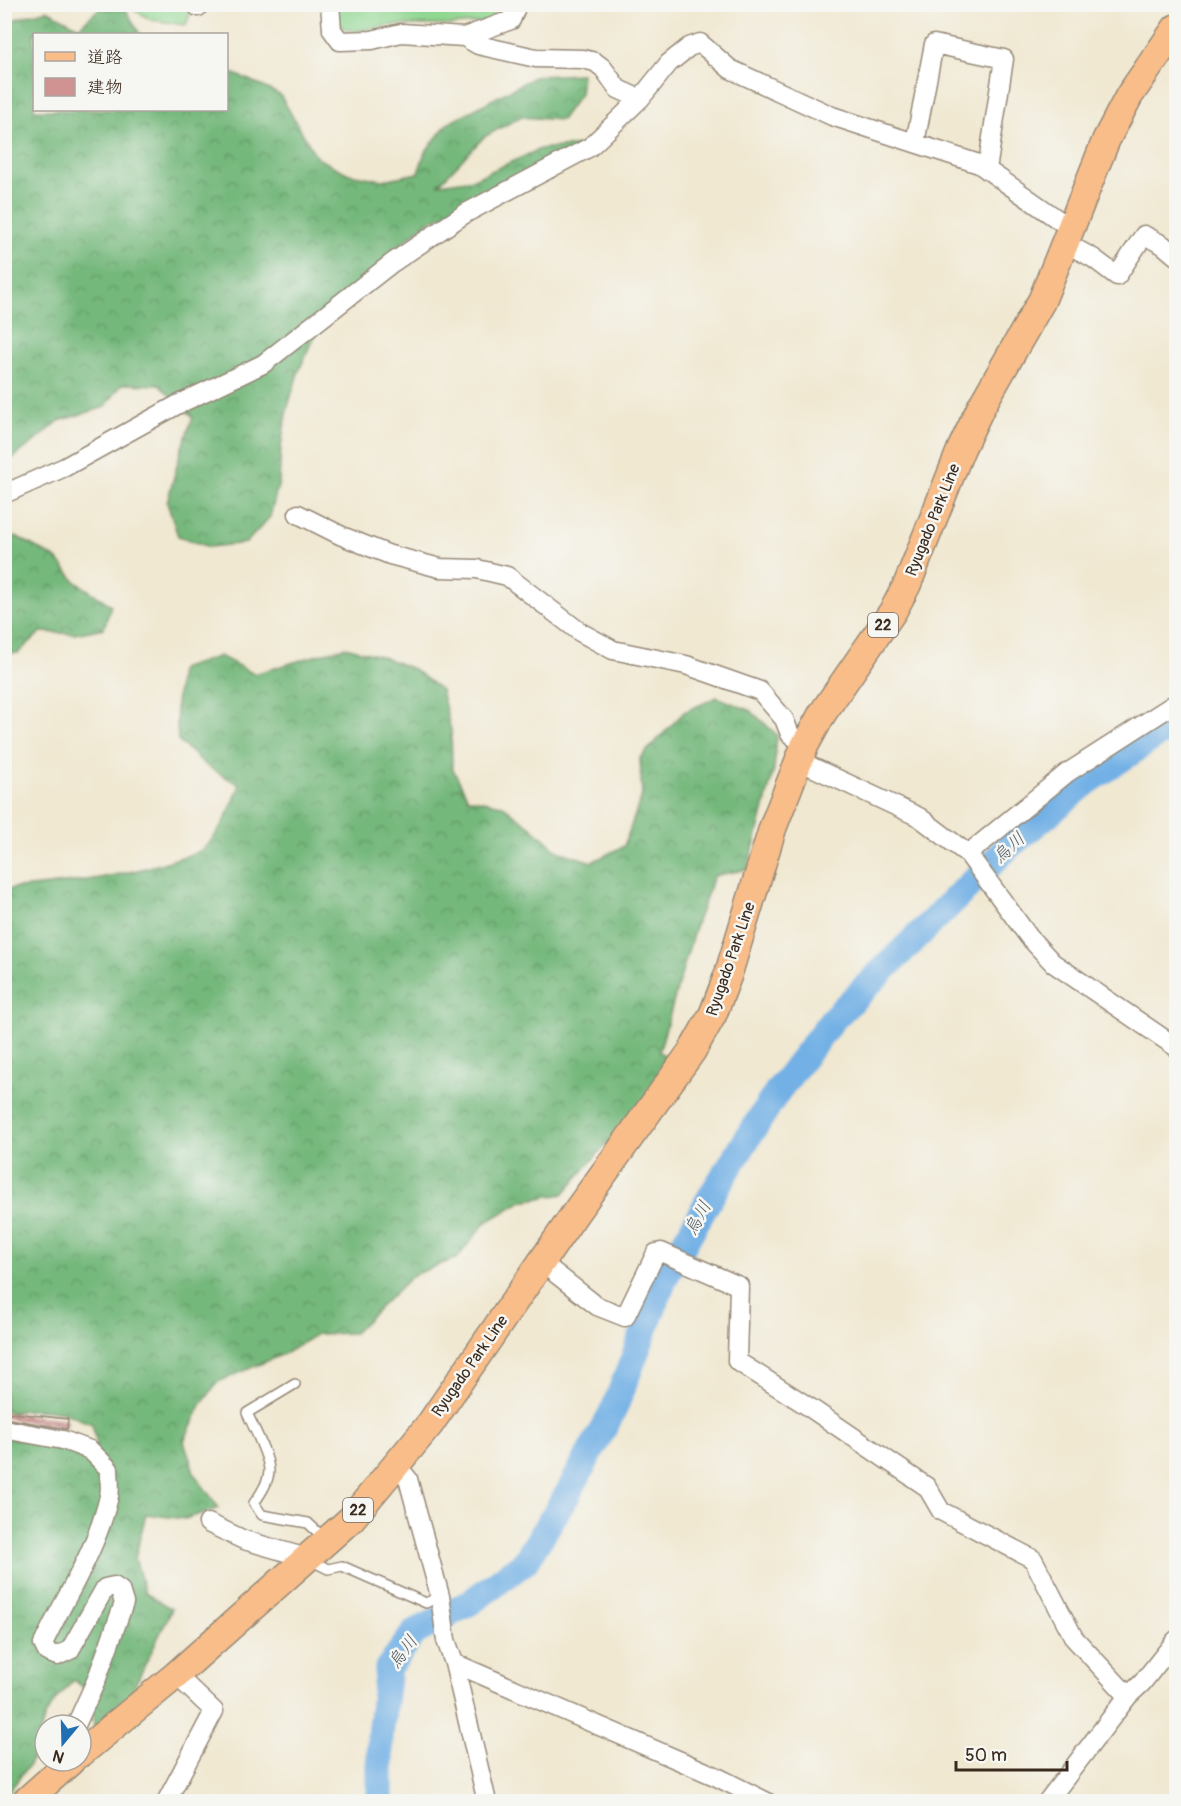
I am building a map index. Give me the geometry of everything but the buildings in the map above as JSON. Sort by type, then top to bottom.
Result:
[{"type":"main road","name":"Ryugado Park Line","points":[[93,1743],[176,1675],[351,1519],[429,1424],[692,1051],[713,1014],[746,921],[773,827],[801,752],[822,714],[893,611],[907,585],[961,448],[981,407],[1042,300],[1106,140],[1129,96],[1176,28]]},
{"type":"main road","points":[[25,1802],[54,1773]]},
{"type":"street","points":[[330,4],[332,30],[340,41],[372,40],[400,33],[464,37],[511,20],[516,6]]},
{"type":"street","points":[[464,37],[478,45],[536,58],[583,59],[595,62],[603,68],[618,89],[640,99]]},
{"type":"street","points":[[4,494],[65,467],[177,405],[263,364],[382,270],[466,213],[590,147],[640,99],[669,63],[688,47],[700,43],[730,69],[832,116],[979,164],[1118,276],[1144,235],[1164,245],[1176,256]]},
{"type":"street","points":[[915,143],[934,44],[1004,59],[987,170]]},
{"type":"street","points":[[298,514],[342,536],[390,555],[440,568],[477,569],[507,576],[580,632],[613,650],[686,664],[760,692],[784,719],[801,752],[919,817],[971,857],[1029,937],[1053,963],[1176,1047]]},
{"type":"street","points":[[971,857],[1067,773],[1176,703]]},
{"type":"street","points":[[541,1263],[597,1306],[625,1317],[656,1253],[661,1252],[739,1286],[737,1361],[927,1487],[941,1511],[1033,1559],[1074,1638],[1128,1696]]},
{"type":"street","points":[[4,1429],[63,1440],[90,1450],[109,1469],[110,1494],[100,1526],[81,1572],[43,1644],[47,1653],[57,1656],[70,1650],[105,1588],[114,1587],[120,1590],[124,1603],[96,1681],[81,1713]]},
{"type":"street","points":[[396,1464],[408,1479],[440,1596],[446,1640],[454,1664],[487,1802]]},
{"type":"street","points":[[208,1522],[244,1540],[317,1549]]},
{"type":"street","points":[[1047,1802],[1128,1696],[1142,1683],[1176,1640]]},
{"type":"street","points":[[454,1664],[715,1776],[767,1802]]},
{"type":"street","points":[[166,1802],[214,1711],[176,1675]]},
{"type":"lane","points":[[295,1384],[247,1413],[261,1442],[269,1472],[262,1493],[254,1503],[262,1515],[308,1523],[317,1549],[328,1569],[342,1566],[426,1603],[440,1596]]},
{"type":"green space","points":[[126,5],[193,5],[186,25],[151,20]]},
{"type":"green space","points":[[334,5],[487,5],[498,21],[451,25],[391,25],[356,31],[345,29],[337,22]]},
{"type":"green space","points":[[100,8],[126,10],[139,33],[33,33],[33,111],[228,111],[228,71],[280,95],[317,158],[349,174],[383,180],[418,173],[425,152],[447,124],[536,76],[582,74],[580,94],[561,120],[520,117],[484,137],[439,184],[474,179],[540,149],[593,144],[515,186],[430,221],[396,248],[371,276],[318,327],[298,373],[287,410],[281,447],[279,482],[270,517],[246,543],[209,547],[178,536],[167,503],[181,450],[193,417],[159,385],[122,384],[105,407],[59,421],[5,464],[5,16],[12,20],[47,10],[79,27]]},
{"type":"green space","points":[[16,536],[57,559],[76,582],[111,605],[104,628],[75,634],[41,632],[18,653],[5,654],[5,542]]},
{"type":"green space","points":[[345,647],[380,656],[413,669],[441,690],[451,730],[452,767],[468,798],[502,805],[558,851],[592,862],[624,846],[642,795],[640,758],[684,712],[717,697],[751,711],[777,735],[774,769],[748,869],[714,876],[695,927],[659,1052],[675,1061],[652,1097],[608,1142],[563,1194],[522,1201],[485,1223],[457,1258],[413,1275],[354,1333],[317,1334],[286,1353],[218,1382],[201,1405],[184,1441],[195,1475],[219,1508],[185,1519],[146,1514],[135,1558],[145,1593],[172,1609],[123,1710],[95,1739],[91,1694],[74,1680],[47,1713],[33,1713],[33,1756],[29,1765],[5,1797],[5,1438],[97,1445],[92,1424],[59,1411],[25,1410],[5,1414],[5,889],[117,875],[161,864],[203,849],[220,828],[240,785],[208,767],[178,741],[176,705],[180,669],[220,656],[254,674]]},
{"type":"waterway","name":"烏川","points":[[380,1802],[380,1736],[388,1668],[414,1633],[471,1602],[525,1562],[568,1493],[614,1409],[665,1277],[714,1191],[777,1092],[832,1020],[1009,846],[1087,782],[1176,722]]}]
